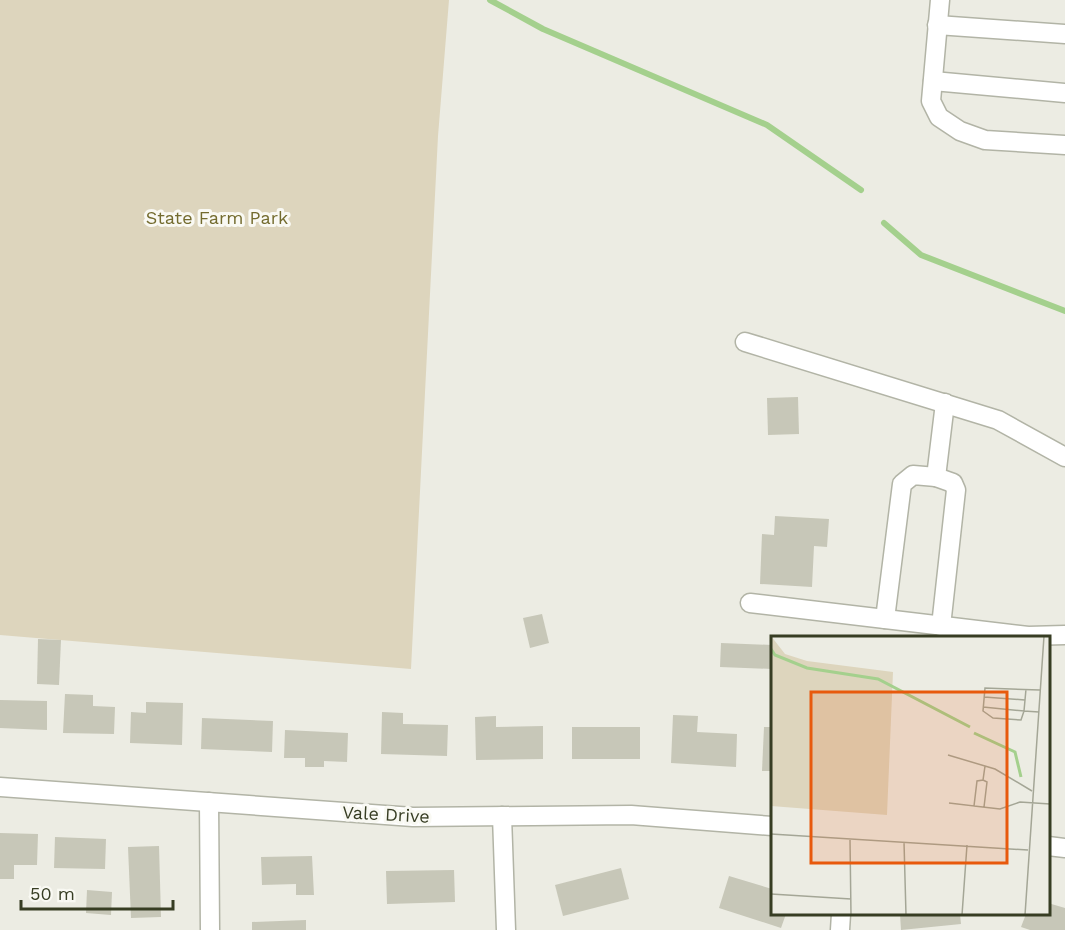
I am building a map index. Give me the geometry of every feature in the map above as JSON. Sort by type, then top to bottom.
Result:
[{"type":"street","points":[[940,0],[931,102],[939,117],[960,131],[985,140],[1065,145]]},
{"type":"street","points":[[937,25],[1065,34]]},
{"type":"street","points":[[933,81],[1065,93]]},
{"type":"street","points":[[745,342],[998,420],[1065,457]]},
{"type":"street","points":[[936,477],[945,403]]},
{"type":"street","points":[[885,619],[902,484],[913,475],[936,477],[953,483],[956,490],[941,626]]},
{"type":"street","points":[[750,603],[1028,636],[1065,635]]},
{"type":"street","name":"Vale Drive","points":[[0,787],[414,817],[631,815],[771,826]]},
{"type":"street","points":[[209,802],[210,930]]},
{"type":"street","points":[[502,816],[506,930]]},
{"type":"street","points":[[1050,846],[1065,848]]},
{"type":"street","points":[[840,930],[841,915]]},
{"type":"green space","name":"State Farm Park","points":[[0,0],[449,0],[438,136],[411,669],[0,635]]},
{"type":"building","points":[[798,397],[799,434],[768,435],[767,398]]},
{"type":"building","points":[[775,516],[829,519],[827,547],[814,546],[812,587],[760,584],[762,534],[774,535]]},
{"type":"building","points":[[542,614],[549,643],[530,648],[523,618]]},
{"type":"building","points":[[38,639],[61,640],[59,685],[37,684]]},
{"type":"building","points":[[721,643],[771,645],[771,669],[720,667]]},
{"type":"building","points":[[65,694],[93,695],[93,706],[115,707],[114,734],[63,733]]},
{"type":"building","points":[[0,700],[47,701],[47,730],[0,728]]},
{"type":"building","points":[[146,702],[183,703],[182,745],[130,743],[131,712],[146,713]]},
{"type":"building","points":[[382,712],[403,713],[403,724],[448,725],[447,756],[381,754]]},
{"type":"building","points":[[673,715],[698,716],[697,732],[737,734],[736,767],[671,763]]},
{"type":"building","points":[[496,716],[496,727],[543,726],[543,759],[476,760],[475,717]]},
{"type":"building","points":[[202,718],[273,721],[272,752],[201,749]]},
{"type":"building","points":[[572,727],[640,727],[640,759],[572,759]]},
{"type":"building","points":[[764,727],[771,727],[771,771],[762,771]]},
{"type":"building","points":[[285,730],[348,733],[347,762],[324,761],[324,767],[305,767],[305,758],[284,758]]},
{"type":"building","points":[[0,833],[38,834],[37,865],[14,865],[14,879],[0,879]]},
{"type":"building","points":[[55,837],[106,839],[105,869],[54,868]]},
{"type":"building","points":[[159,846],[161,917],[131,918],[128,847]]},
{"type":"building","points":[[312,856],[314,895],[296,895],[296,884],[262,885],[261,857]]},
{"type":"building","points":[[621,868],[629,899],[563,916],[555,885]]},
{"type":"building","points":[[454,870],[455,902],[387,904],[386,871]]},
{"type":"building","points":[[729,876],[771,889],[771,915],[786,915],[781,928],[719,908]]},
{"type":"building","points":[[87,890],[112,892],[111,915],[86,913]]},
{"type":"building","points":[[1050,904],[1065,908],[1065,930],[1030,930],[1021,927],[1026,915],[1050,915]]},
{"type":"building","points":[[900,915],[960,915],[961,924],[901,930]]},
{"type":"building","points":[[306,920],[306,930],[252,930],[252,922]]},
{"type":"waterway","points":[[490,0],[543,29],[767,125],[861,190]]},
{"type":"waterway","points":[[884,223],[921,255],[1065,311]]}]
